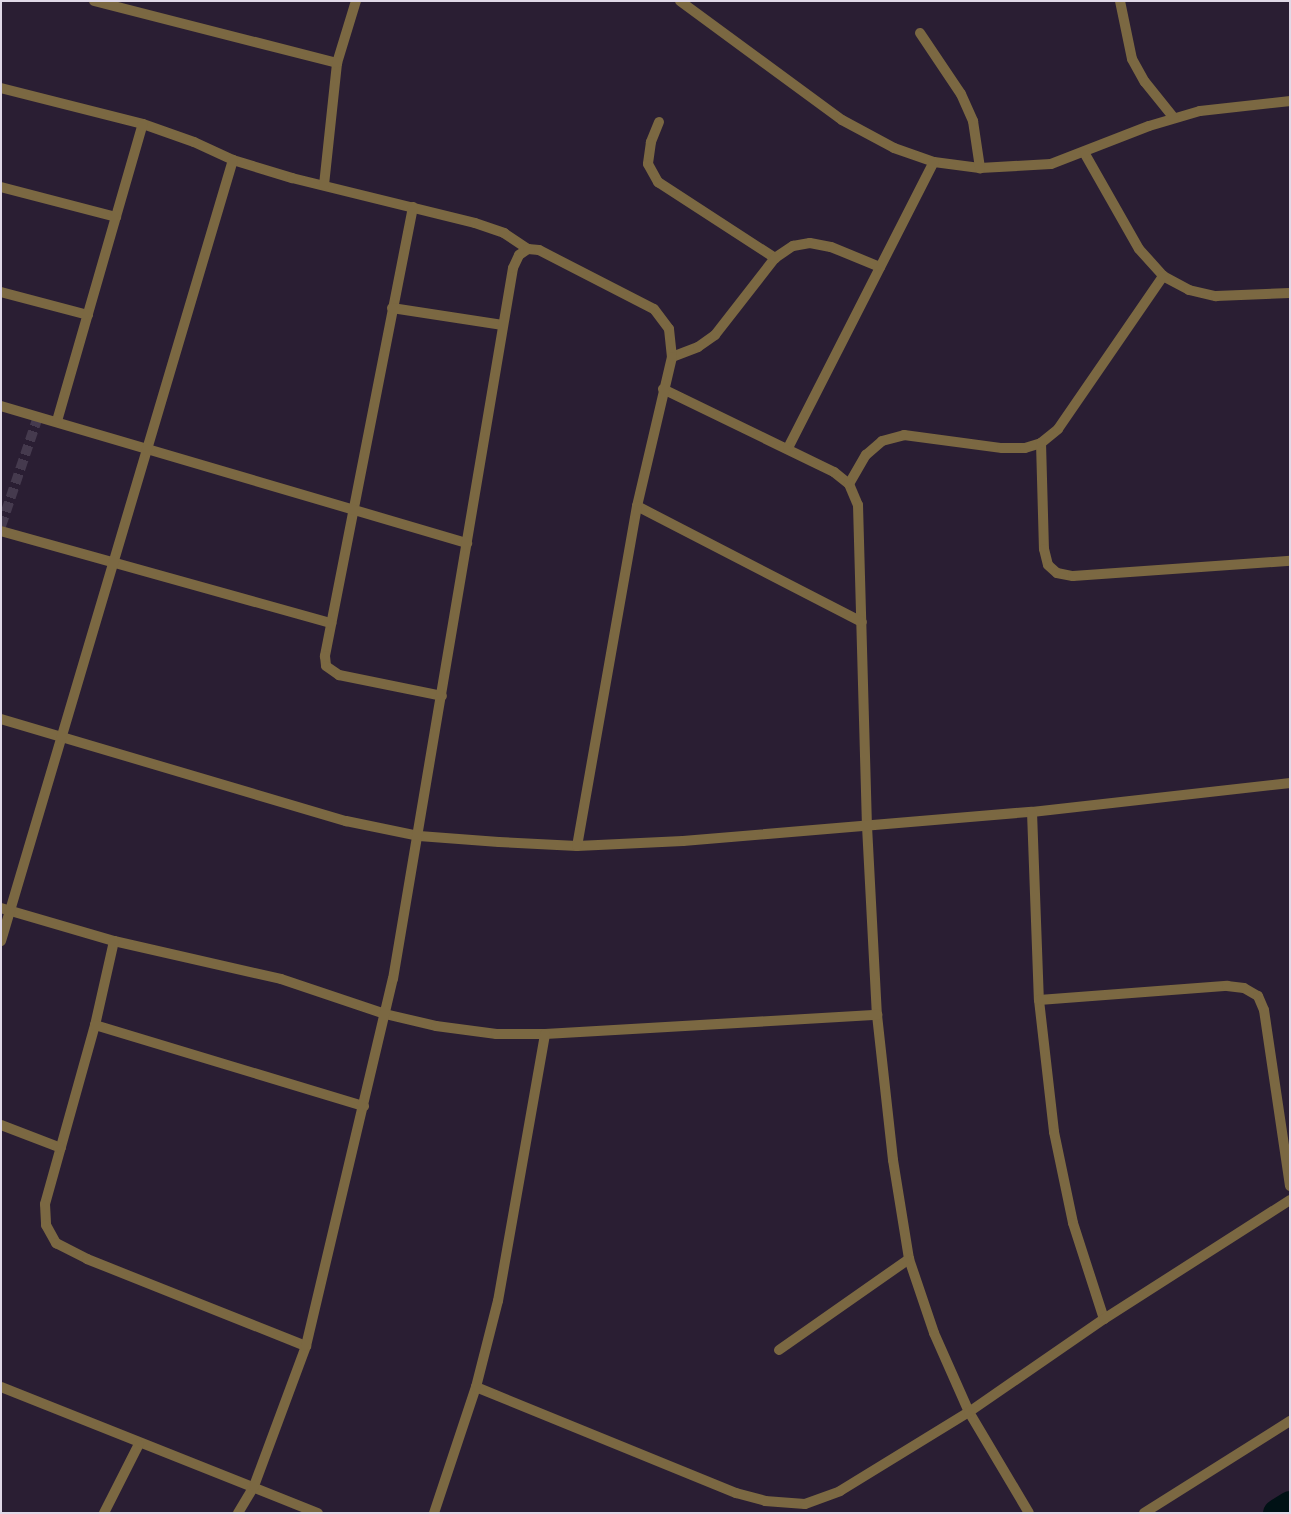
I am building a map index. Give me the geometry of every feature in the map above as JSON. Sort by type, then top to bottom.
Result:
[{"type":"street","points":[[94,1],[336,64]]},
{"type":"street","points":[[324,185],[336,64],[356,1]]},
{"type":"street","points":[[680,1],[842,120],[894,148],[934,162],[980,168],[1051,164],[1085,154],[1174,118],[1200,111],[1290,101]]},
{"type":"street","points":[[1120,1],[1132,59],[1145,82],[1174,118]]},
{"type":"street","points":[[920,33],[961,94],[973,121],[980,168]]},
{"type":"street","points":[[1,88],[143,124],[194,142],[232,160],[504,233],[528,249],[539,250],[654,309],[669,328],[672,357],[637,506],[577,846]]},
{"type":"street","points":[[659,122],[651,142],[648,164],[658,182],[775,258]]},
{"type":"street","points":[[57,421],[143,124]]},
{"type":"street","points":[[1085,154],[1139,249],[1162,276],[1189,290],[1216,296],[1290,293]]},
{"type":"street","points":[[1,940],[6,909],[114,563],[232,160]]},
{"type":"street","points":[[788,448],[934,162]]},
{"type":"street","points":[[1,187],[116,217]]},
{"type":"street","points":[[413,208],[325,656],[331,672],[442,696]]},
{"type":"street","points":[[672,357],[698,347],[715,336],[775,258],[793,246],[810,243],[831,247],[880,267]]},
{"type":"street","points":[[238,1513],[254,1486],[306,1346],[364,1106],[385,1014],[420,836],[513,268],[519,255],[528,249]]},
{"type":"street","points":[[849,484],[866,455],[882,441],[904,434],[1002,448],[1025,448],[1042,443],[1058,429],[1162,276]]},
{"type":"street","points":[[1,292],[88,315]]},
{"type":"street","points":[[392,308],[503,325]]},
{"type":"street","points":[[663,389],[788,448],[834,472],[849,484],[858,506],[867,826],[877,1015],[893,1160],[909,1259],[934,1333],[969,1412],[1030,1513]]},
{"type":"street","points":[[1,406],[57,421],[147,450],[354,508],[467,543]]},
{"type":"street","points":[[1042,443],[1044,549],[1048,565],[1057,573],[1073,576],[1290,561]]},
{"type":"street","points":[[637,506],[862,622]]},
{"type":"street","points":[[1,531],[331,623]]},
{"type":"street","points":[[1,718],[274,802],[420,836],[577,846],[867,826],[1032,812],[1290,783]]},
{"type":"street","points":[[1032,812],[1039,1000],[1054,1132],[1073,1223],[1104,1320]]},
{"type":"street","points":[[6,909],[114,941],[281,979],[385,1014],[436,1026],[496,1034],[546,1034],[877,1015]]},
{"type":"street","points":[[114,941],[95,1025],[46,1204],[46,1225],[56,1243],[87,1259],[306,1346]]},
{"type":"street","points":[[1039,1000],[1227,986],[1244,988],[1258,996],[1264,1010],[1290,1186]]},
{"type":"street","points":[[95,1025],[364,1106]]},
{"type":"street","points":[[434,1513],[476,1387],[515,1215],[546,1034]]},
{"type":"street","points":[[1,1125],[61,1148]]},
{"type":"street","points":[[476,1387],[736,1493],[764,1502],[805,1504],[840,1491],[969,1412],[1104,1320],[1290,1200]]},
{"type":"street","points":[[779,1350],[909,1259]]},
{"type":"street","points":[[1,1387],[140,1444],[254,1486],[318,1513]]},
{"type":"street","points":[[1144,1513],[1290,1421]]},
{"type":"street","points":[[104,1513],[140,1444]]},
{"type":"waterway","points":[[1277,1513],[1290,1505]]},
{"type":"tunnel","points":[[1,526],[38,417]]}]
